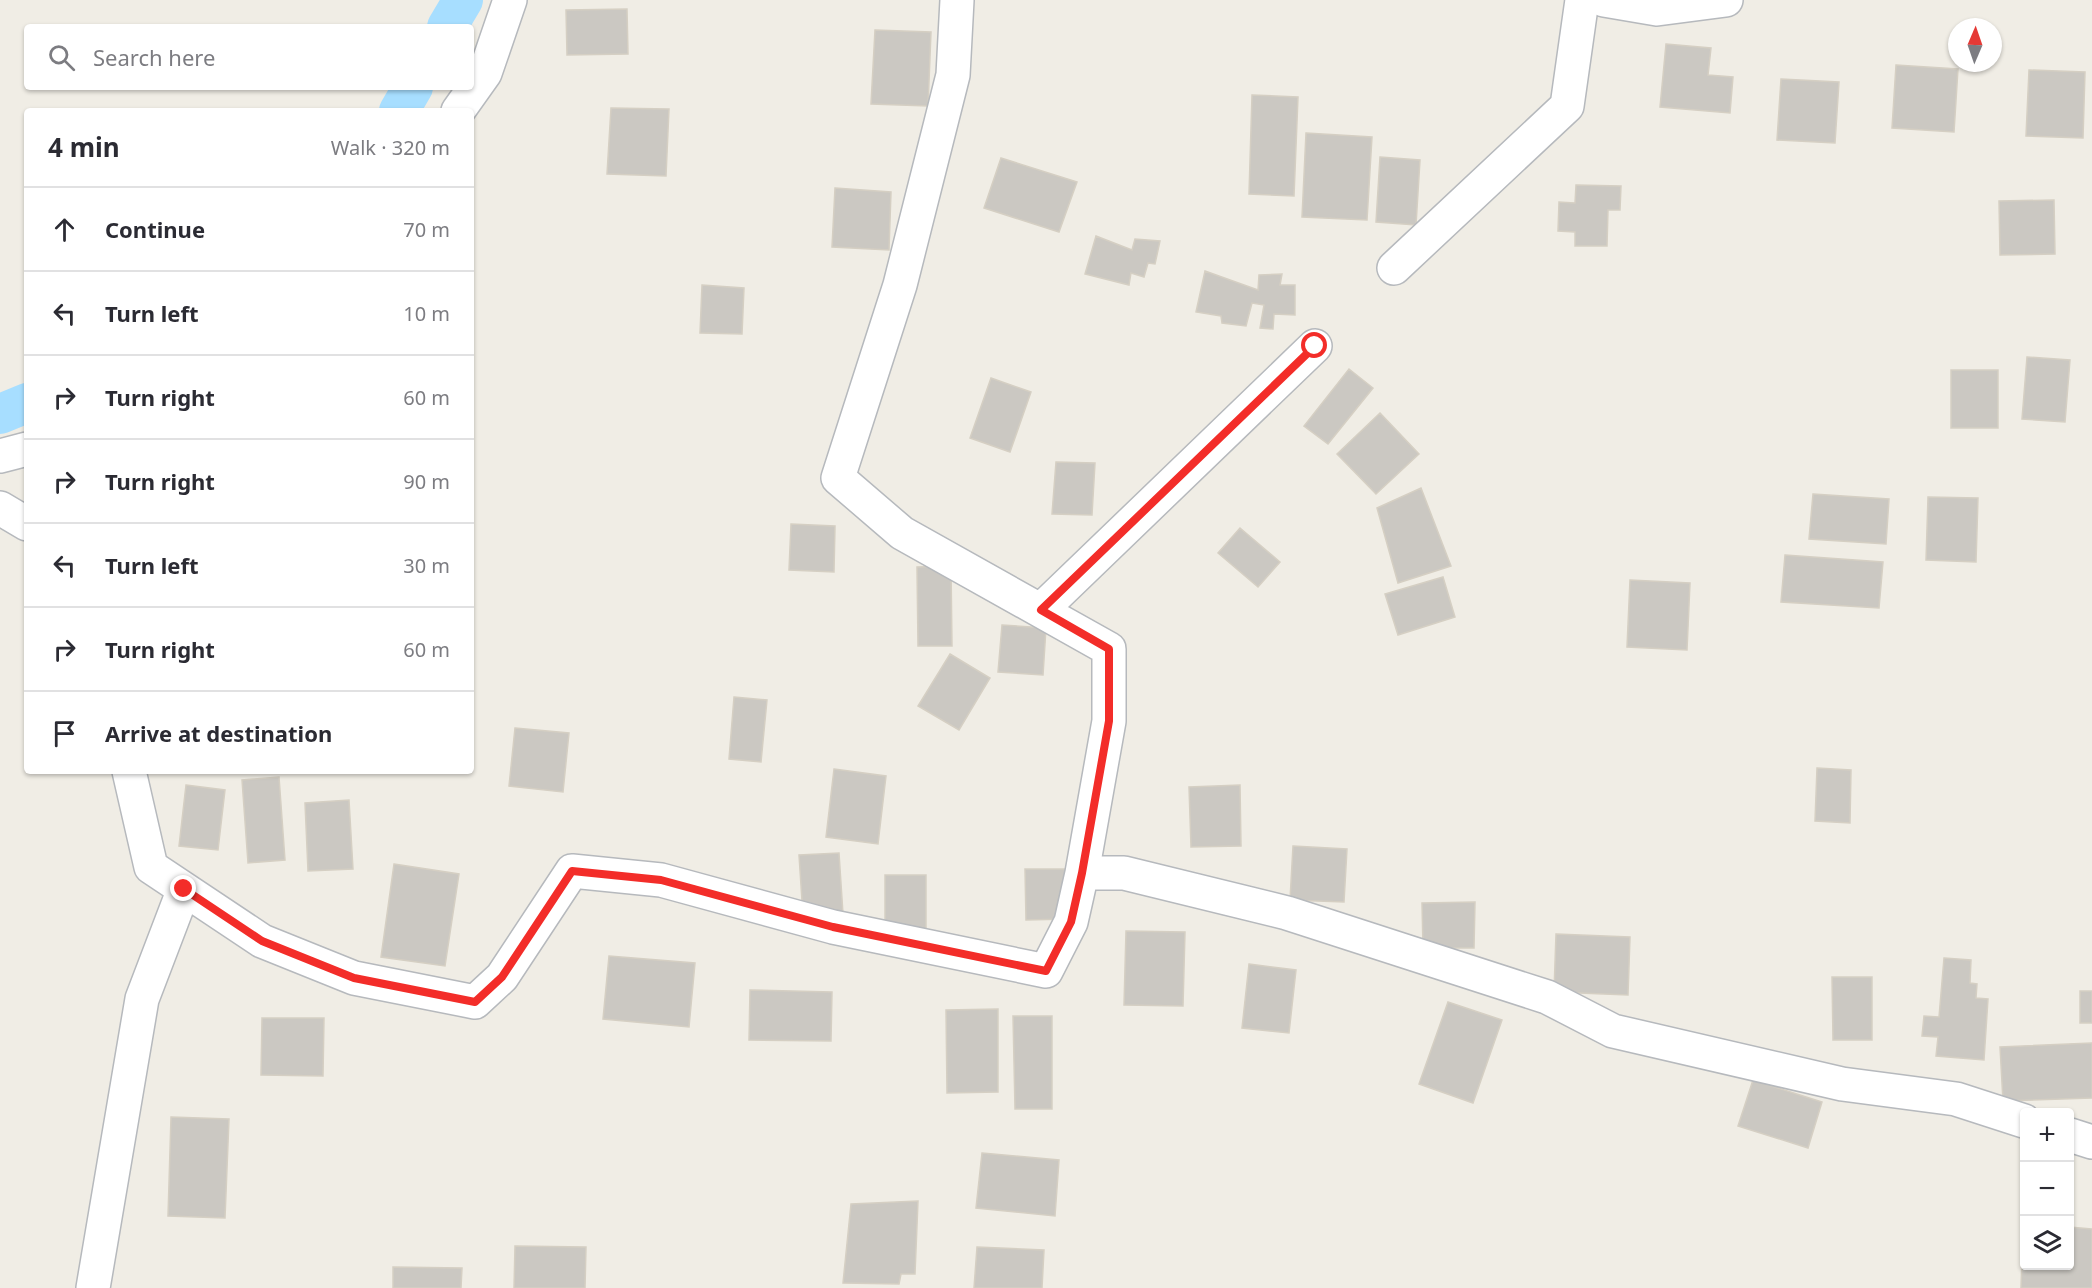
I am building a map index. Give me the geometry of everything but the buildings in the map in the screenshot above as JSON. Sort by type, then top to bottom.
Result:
[{"type":"street","points":[[474,88],[485,73],[510,0]]},
{"type":"street","points":[[130,774],[151,867],[262,941],[354,978],[475,1002],[502,977],[572,871],[661,880],[833,927],[1046,971],[1071,922],[1082,873],[1109,721],[1109,649],[902,533],[838,477],[900,285],[953,75],[957,0]]},
{"type":"street","points":[[1394,268],[1567,106],[1582,0]]},
{"type":"street","points":[[1604,0],[1657,9],[1720,0]]},
{"type":"street","points":[[460,108],[473,90]]},
{"type":"street","points":[[1041,610],[1315,346]]},
{"type":"street","points":[[0,456],[24,450]]},
{"type":"street","points":[[0,508],[24,522]]},
{"type":"street","points":[[1082,873],[1124,873],[1287,913],[1547,998],[1613,1031],[1842,1084],[1956,1099],[2020,1118]]},
{"type":"street","points":[[93,1288],[142,999],[184,889]]},
{"type":"street","points":[[2074,1136],[2092,1142]]},
{"type":"waterway","points":[[449,24],[463,0]]},
{"type":"waterway","points":[[401,108],[411,90]]},
{"type":"waterway","points":[[0,414],[24,404]]},
{"type":"route","points":[[184,889],[262,941],[354,978],[475,1002],[502,977],[572,871],[661,880],[833,927],[1046,971],[1071,922],[1082,873],[1109,721],[1109,649],[1041,610],[1315,346]]}]
